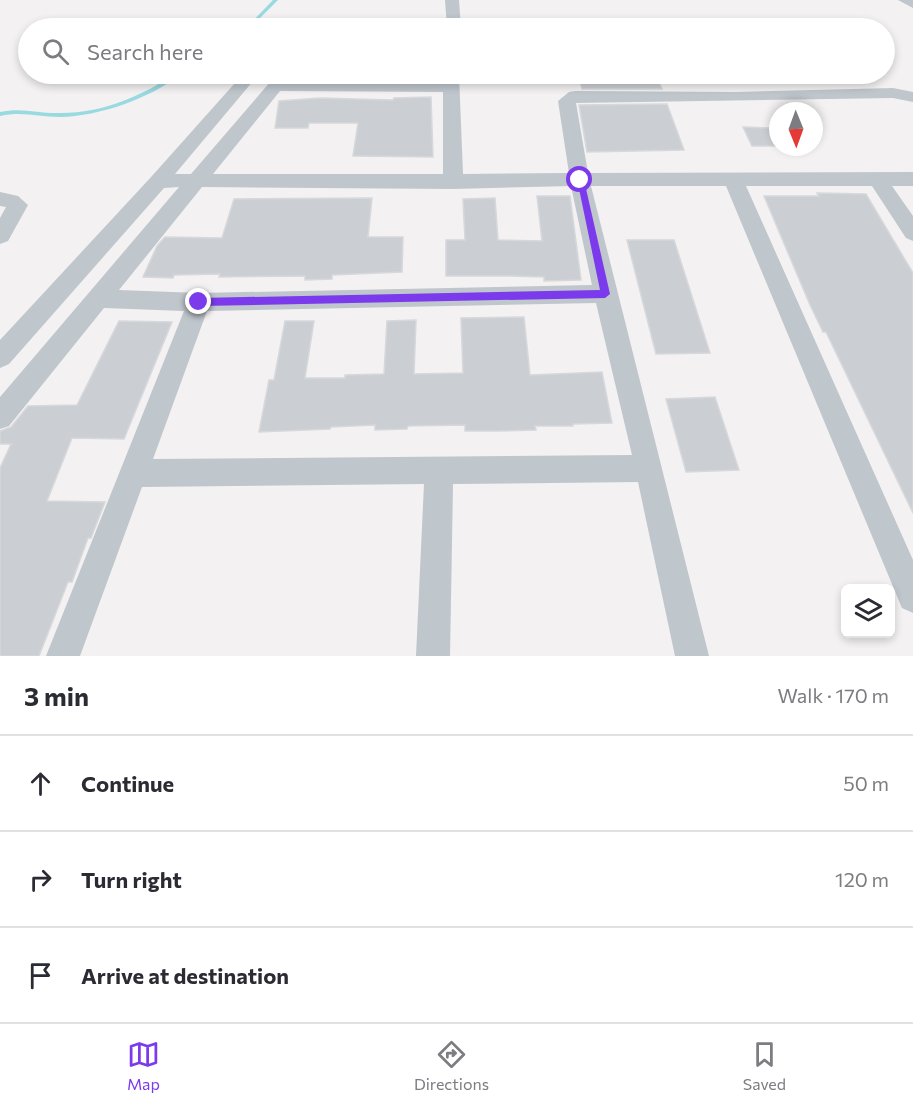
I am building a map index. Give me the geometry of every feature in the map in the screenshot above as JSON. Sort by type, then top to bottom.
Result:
[{"type":"street","points":[[452,0],[453,18]]},
{"type":"street","points":[[905,0],[913,4]]},
{"type":"street","points":[[0,357],[242,84]]},
{"type":"street","points":[[0,417],[101,299],[277,84]]},
{"type":"street","points":[[450,84],[453,174]]},
{"type":"street","points":[[692,656],[649,468],[605,294],[579,173],[567,101],[575,96],[736,98],[893,93],[913,97]]},
{"type":"street","points":[[164,174],[195,182],[913,164]]},
{"type":"street","points":[[164,174],[209,166],[453,174]]},
{"type":"street","points":[[579,173],[733,179],[913,179]]},
{"type":"street","points":[[733,179],[913,597]]},
{"type":"street","points":[[878,179],[913,233]]},
{"type":"street","points":[[0,199],[18,205],[0,236]]},
{"type":"street","points":[[101,299],[199,302],[605,294]]},
{"type":"street","points":[[63,656],[199,302]]},
{"type":"street","points":[[132,473],[649,468]]},
{"type":"street","points":[[433,656],[439,470]]},
{"type":"building","points":[[581,84],[660,84],[662,89],[582,89]]},
{"type":"building","points":[[431,97],[433,157],[353,156],[358,123],[309,123],[308,128],[275,128],[279,101],[320,98],[393,100],[394,98]]},
{"type":"building","points":[[667,104],[684,150],[587,152],[579,105]]},
{"type":"building","points":[[743,127],[769,128],[769,146],[752,146]]},
{"type":"building","points":[[817,193],[866,194],[913,273],[913,513],[826,332],[823,332],[810,305],[764,196],[819,196]]},
{"type":"building","points":[[537,196],[570,196],[581,280],[544,281],[544,277],[446,276],[446,240],[465,240],[463,199],[495,198],[498,240],[542,241]]},
{"type":"building","points":[[372,198],[368,237],[403,237],[402,272],[332,275],[332,279],[305,280],[305,276],[219,277],[220,274],[174,275],[173,278],[143,277],[157,246],[165,237],[222,238],[234,199]]},
{"type":"building","points":[[627,240],[674,240],[710,353],[656,354]]},
{"type":"building","points":[[524,317],[530,375],[602,372],[612,423],[535,426],[536,430],[498,431],[465,431],[465,425],[408,426],[407,429],[375,430],[375,425],[259,432],[269,380],[274,380],[285,321],[314,321],[305,378],[345,378],[345,375],[384,374],[387,321],[416,320],[414,374],[463,373],[461,318]]},
{"type":"building","points":[[119,321],[172,322],[124,439],[72,438],[47,501],[105,502],[91,538],[88,538],[72,582],[68,582],[39,656],[0,656],[0,468],[11,444],[0,444],[0,431],[11,427],[28,406],[77,405]]},
{"type":"building","points":[[715,397],[739,470],[686,472],[666,399]]},
{"type":"waterway","points":[[258,18],[276,0]]},
{"type":"waterway","points":[[0,114],[24,111],[52,115],[92,112],[137,97],[161,84]]},
{"type":"route","points":[[199,302],[605,294],[580,180]]}]
